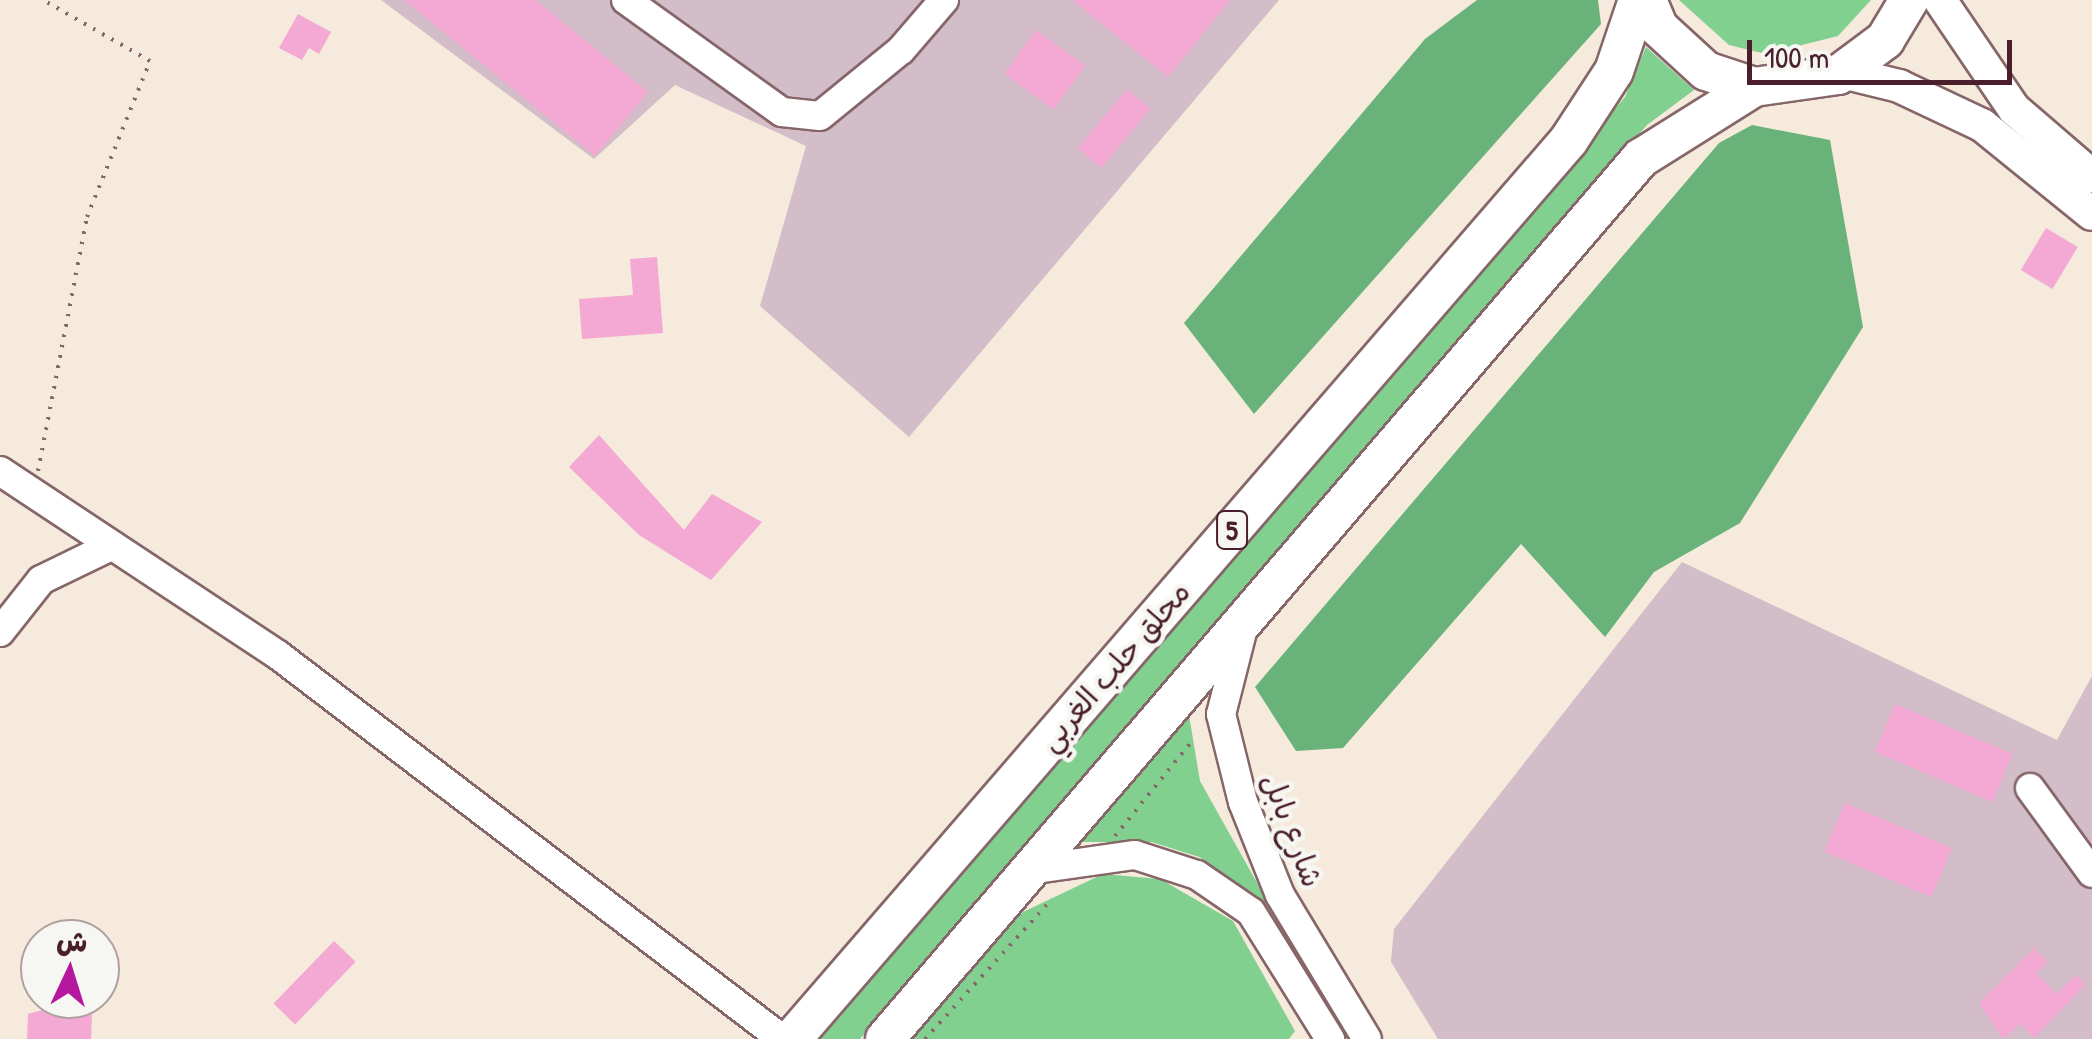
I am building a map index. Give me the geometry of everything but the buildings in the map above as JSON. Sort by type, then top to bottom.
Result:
[{"type":"highway","name":"محلق حلب الغربي","points":[[792,1039],[1569,140],[1614,71],[1638,0]]},
{"type":"highway","points":[[1647,0],[1659,28],[1706,70],[1754,87],[1806,86],[1842,72],[1885,40],[1910,0]]},
{"type":"highway","name":"5","points":[[885,1039],[1040,884],[1243,628],[1641,158],[1754,87]]},
{"type":"main road","points":[[1940,0],[2014,109],[2092,176]]},
{"type":"main road","points":[[1842,72],[1970,118],[2092,214]]},
{"type":"street","points":[[626,0],[782,112],[820,116],[902,50],[944,0]]},
{"type":"street","points":[[0,470],[107,548],[278,655],[782,1039]]},
{"type":"street","points":[[0,632],[40,580],[107,548]]},
{"type":"street","name":"شارع بابل","points":[[1243,628],[1221,714],[1243,802],[1290,912],[1368,1039]]},
{"type":"street","points":[[2030,788],[2092,873]]},
{"type":"street","points":[[1040,884],[1135,855],[1197,875],[1262,928],[1327,1038]]},
{"type":"street","points":[[1262,928],[1290,912]]},
{"type":"path","points":[[33,495],[87,217],[150,61],[43,0]]},
{"type":"path","points":[[1112,839],[1192,741]]},
{"type":"path","points":[[925,1039],[1040,884]]},
{"type":"shaded area","points":[[381,0],[1279,0],[909,437],[760,306],[806,146],[675,85],[594,159]]},
{"type":"shaded area","points":[[1682,562],[2057,740],[2092,676],[2092,1039],[1438,1039],[1391,962],[1394,929]]},
{"type":"green space","points":[[1477,0],[1598,0],[1601,24],[1254,414],[1184,323],[1425,39]]},
{"type":"green space","points":[[1679,0],[1871,0],[1838,36],[1766,54],[1729,45]]},
{"type":"green space","points":[[1646,47],[1694,90],[1647,125],[1456,341],[860,1039],[816,1039],[1625,97]]},
{"type":"green space","points":[[1752,125],[1830,140],[1863,327],[1740,523],[1654,572],[1605,637],[1521,544],[1343,748],[1296,751],[1255,687],[1719,143]]},
{"type":"green space","points":[[1189,715],[1200,781],[1270,906],[1199,857],[1152,842],[1076,842]]},
{"type":"green space","points":[[1103,874],[1160,879],[1233,921],[1295,1031],[1289,1039],[899,1039],[1023,912]]}]
